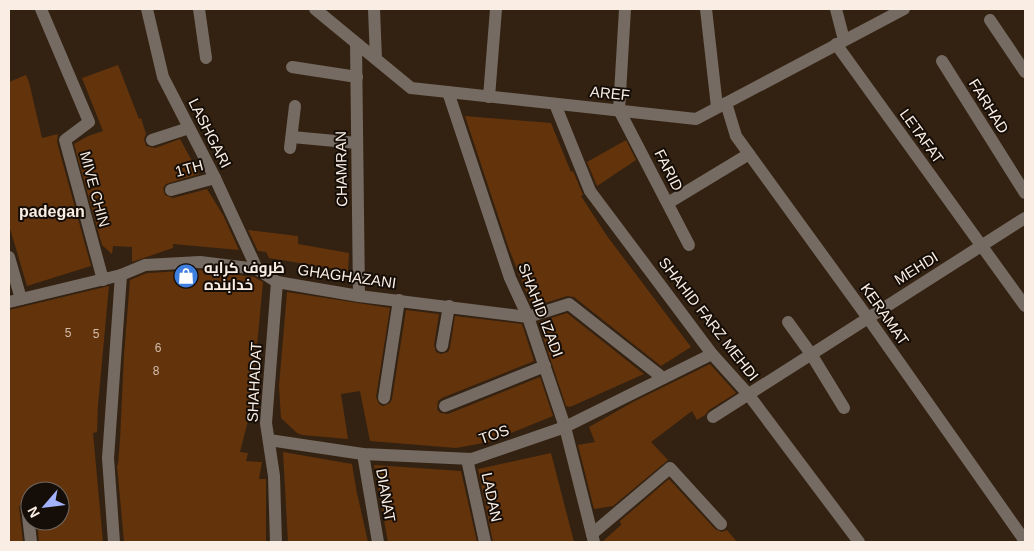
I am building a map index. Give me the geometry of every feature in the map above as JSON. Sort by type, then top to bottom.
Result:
[{"type":"street","name":"MIVE CHIN","points":[[41,9],[89,122],[65,140],[104,280]]},
{"type":"street","name":"LASHGARI","points":[[147,9],[163,77],[215,178],[257,269]]},
{"type":"street","points":[[199,9],[206,58]]},
{"type":"street","name":"AREF","points":[[315,9],[411,88],[696,119],[904,9]]},
{"type":"street","points":[[374,9],[376,60]]},
{"type":"street","points":[[489,96],[496,9]]},
{"type":"street","points":[[619,110],[625,9]]},
{"type":"street","name":"KERAMAT","points":[[706,9],[722,105],[736,136],[868,318],[1025,541]]},
{"type":"street","points":[[836,9],[840,42]]},
{"type":"street","points":[[990,20],[1025,72]]},
{"type":"street","name":"LETAFAT","points":[[840,42],[981,247],[1025,306]]},
{"type":"street","name":"CHAMRAN","points":[[356,43],[359,296]]},
{"type":"street","name":"FARHAD","points":[[942,61],[1025,193]]},
{"type":"street","points":[[292,67],[356,77]]},
{"type":"street","name":"SHAHID IZADI","points":[[448,92],[510,278],[528,317],[565,427],[593,538]]},
{"type":"street","name":"SHAHID FARZ MEHDI","points":[[555,104],[590,191],[712,354],[748,394],[859,542]]},
{"type":"street","points":[[295,106],[291,142],[357,143]]},
{"type":"street","name":"FARID","points":[[619,110],[689,245]]},
{"type":"street","points":[[152,140],[189,128]]},
{"type":"street","points":[[668,204],[749,154]]},
{"type":"street","name":"1TH","points":[[171,190],[215,178]]},
{"type":"street","name":"MEHDI","points":[[748,394],[1025,218]]},
{"type":"street","points":[[9,256],[15,300]]},
{"type":"street","name":"GHAGHAZANI","points":[[15,300],[104,280],[145,265],[200,262],[257,269],[277,282],[359,296],[528,317],[569,304],[662,378]]},
{"type":"street","points":[[114,542],[108,458],[121,275]]},
{"type":"street","name":"SHAHADAT","points":[[276,542],[274,476],[266,423],[277,282]]},
{"type":"street","points":[[384,398],[399,300]]},
{"type":"street","points":[[442,346],[448,306]]},
{"type":"street","points":[[788,322],[811,354],[844,408]]},
{"type":"street","name":"TOS","points":[[269,440],[363,454],[472,459],[565,427],[712,354]]},
{"type":"street","points":[[445,406],[545,366]]},
{"type":"street","points":[[713,417],[748,394]]},
{"type":"street","name":"DIANAT","points":[[363,454],[378,542]]},
{"type":"street","name":"LADAN","points":[[467,459],[485,542]]},
{"type":"street","points":[[593,538],[670,468],[721,524]]},
{"type":"building","points":[[118,65],[139,119],[141,118],[146,134],[144,139],[146,146],[155,148],[180,139],[199,174],[166,184],[163,188],[165,195],[173,198],[207,189],[223,215],[239,250],[173,244],[173,248],[132,262],[132,247],[113,246],[112,254],[102,245],[74,144],[88,136],[103,131],[82,78]]},
{"type":"building","points":[[26,75],[42,138],[58,134],[57,142],[91,266],[27,286],[9,225],[9,82]]},
{"type":"building","points":[[465,116],[551,123],[571,172],[573,171],[583,195],[581,196],[607,236],[691,347],[661,366],[574,297],[567,296],[532,307],[509,249]]},
{"type":"building","points":[[626,140],[636,160],[597,186],[587,162]]},
{"type":"building","points":[[248,230],[298,236],[298,244],[349,253],[348,271],[269,258],[266,252],[258,251]]},
{"type":"building","points":[[200,270],[254,277],[263,282],[251,409],[240,452],[248,453],[246,461],[262,462],[259,479],[266,479],[266,542],[124,542],[117,465],[130,280],[147,273]]},
{"type":"building","points":[[109,286],[97,432],[93,433],[103,542],[39,542],[38,531],[70,531],[70,481],[20,481],[20,531],[22,531],[23,542],[9,542],[9,310]]},
{"type":"building","points":[[287,292],[390,308],[376,397],[379,404],[383,406],[390,403],[392,399],[406,310],[439,314],[434,345],[436,352],[441,354],[448,352],[450,348],[455,316],[522,324],[534,361],[442,398],[438,401],[437,409],[440,413],[448,414],[540,377],[553,416],[489,442],[456,448],[370,441],[360,391],[341,394],[348,439],[297,433],[281,418],[279,386]]},
{"type":"building","points":[[567,313],[644,374],[570,407],[566,406],[538,322]]},
{"type":"building","points":[[710,364],[736,393],[697,420],[692,411],[651,442],[668,460],[613,506],[594,509],[578,445],[595,442],[589,427],[633,402]]},
{"type":"building","points":[[283,452],[352,464],[368,542],[288,542]]},
{"type":"building","points":[[551,453],[574,542],[493,542],[478,469]]},
{"type":"building","points":[[374,465],[461,471],[477,542],[388,542]]},
{"type":"building","points":[[669,479],[715,529],[722,532],[727,530],[737,542],[602,542],[621,525],[620,521]]},
{"type":"place","name":"ظروف کرایه خدابنده","points":[[186,276]]},
{"type":"district","name":"padegan","points":[[52,211]]}]
